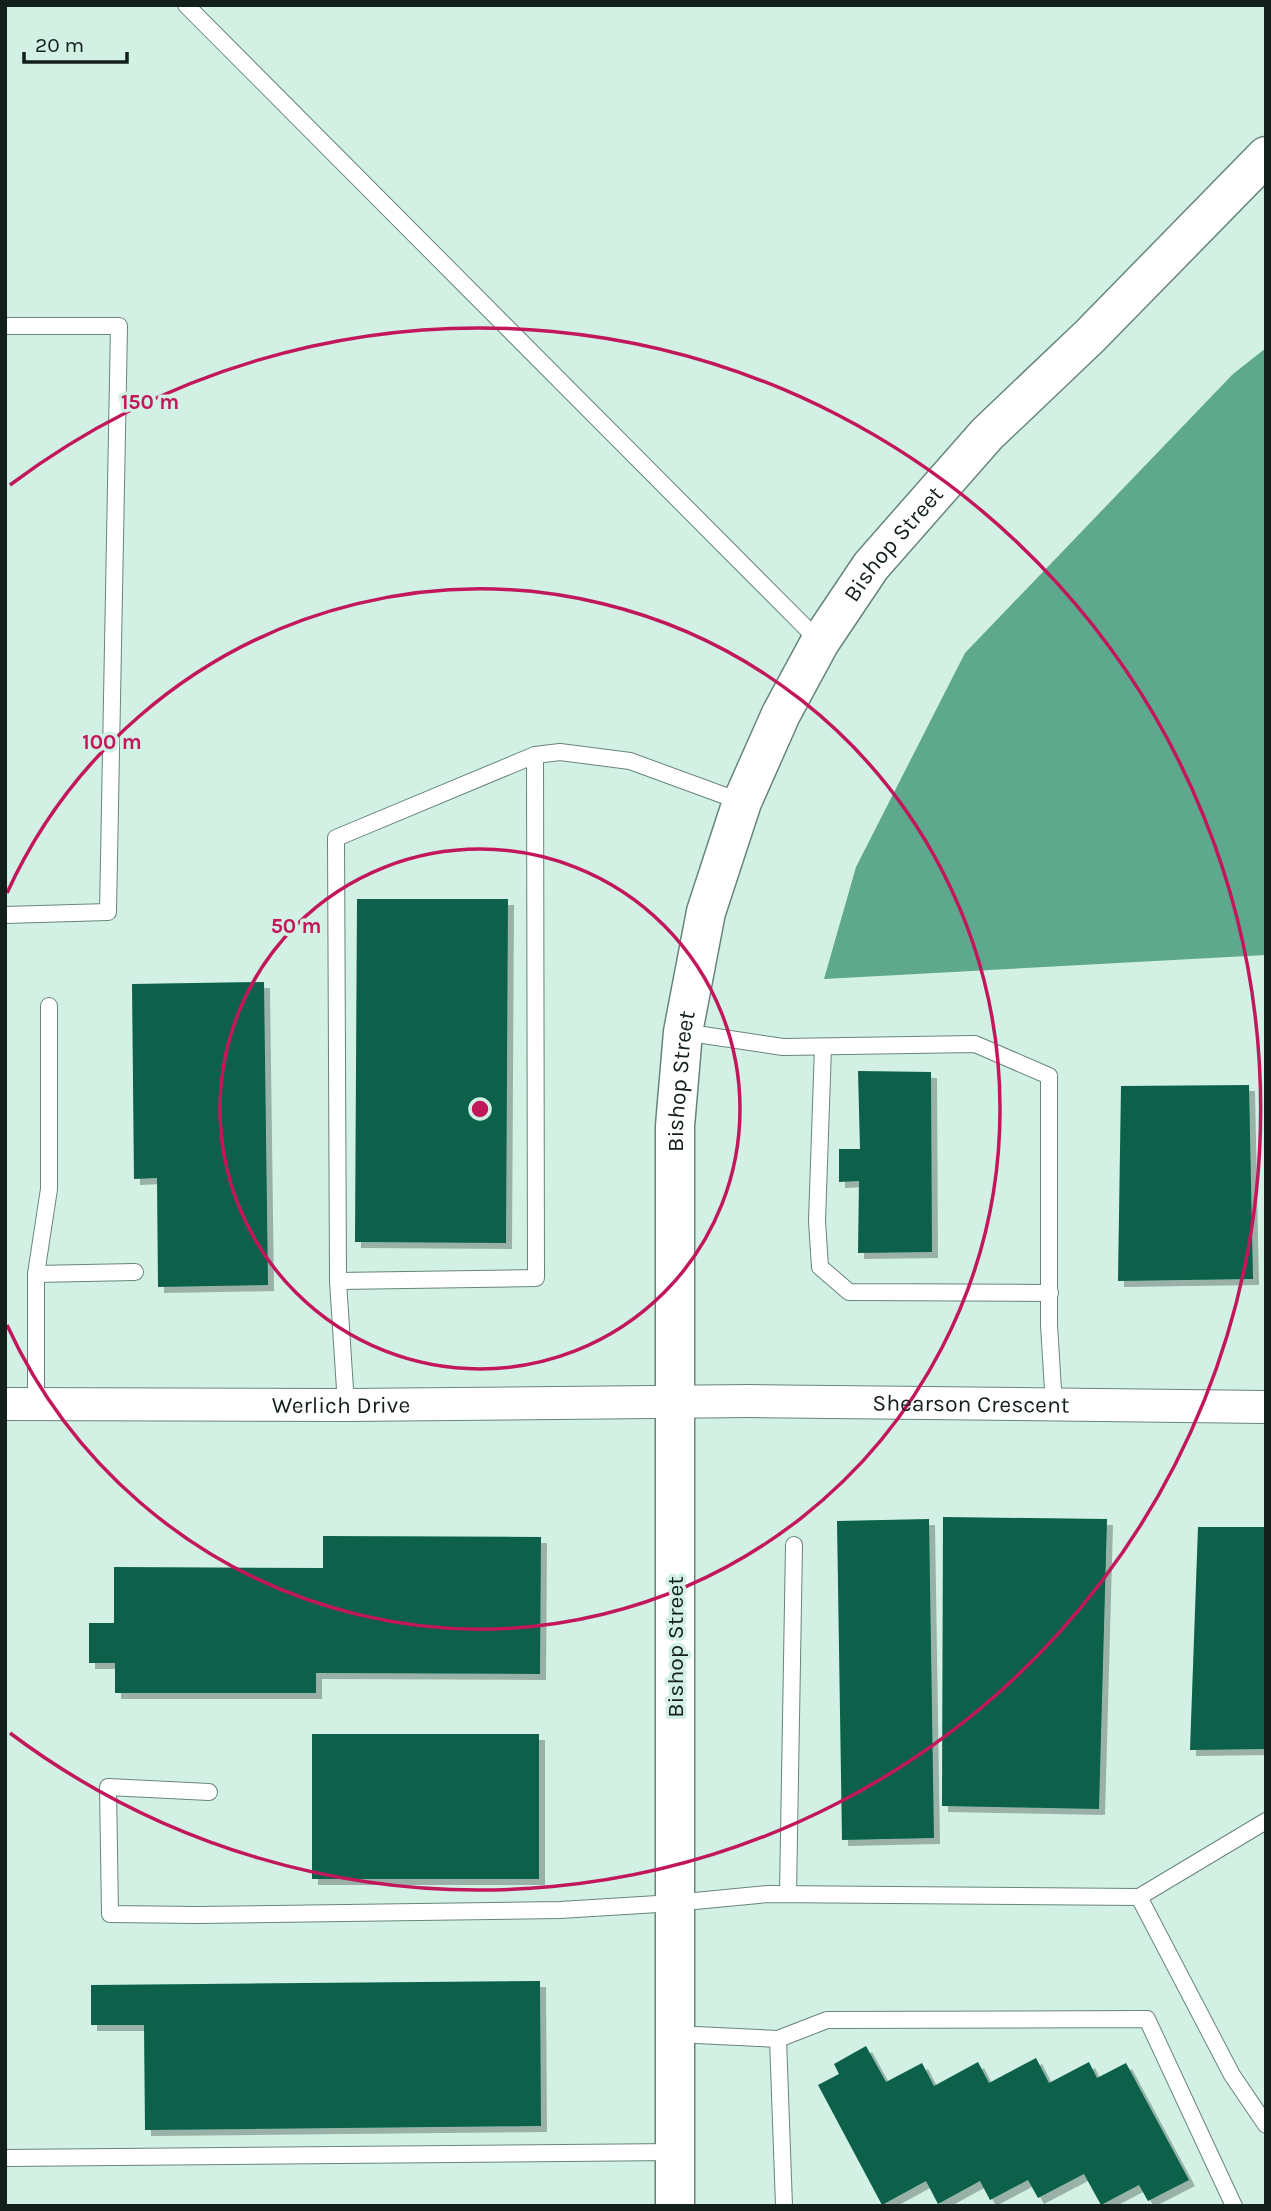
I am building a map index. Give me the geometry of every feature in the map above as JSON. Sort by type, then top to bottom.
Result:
[{"type":"street","name":"Bishop Street","points":[[675,2206],[675,1126],[682,1032],[706,912],[742,802],[781,714],[820,642],[872,566],[987,434],[1090,336],[1266,156]]},
{"type":"street","name":"Werlich Drive","points":[[5,1404],[676,1402]]},
{"type":"street","name":"Shearson Crescent","points":[[676,1402],[1266,1407]]},
{"type":"lane","points":[[186,5],[820,642]]},
{"type":"lane","points":[[5,326],[119,326],[108,912],[5,915]]},
{"type":"lane","points":[[346,1405],[338,1281],[336,838],[535,755],[560,752],[630,761],[742,802]]},
{"type":"lane","points":[[338,1281],[536,1278],[535,755]]},
{"type":"lane","points":[[36,1404],[36,1274],[49,1189],[50,1006]]},
{"type":"lane","points":[[682,1032],[783,1047],[975,1044],[1049,1076],[1050,1293],[1054,1406]]},
{"type":"lane","points":[[823,1047],[817,1221],[821,1267],[849,1292],[1050,1293]]},
{"type":"lane","points":[[36,1274],[135,1272]]},
{"type":"lane","points":[[789,1894],[794,1545]]},
{"type":"lane","points":[[209,1792],[108,1787],[110,1914],[533,1911],[674,1903],[768,1894],[1139,1897],[1266,1821]]},
{"type":"lane","points":[[1139,1897],[1232,2075],[1266,2125]]},
{"type":"lane","points":[[675,2034],[778,2039],[827,2020],[1147,2019],[1234,2206]]},
{"type":"lane","points":[[778,2039],[784,2206]]},
{"type":"lane","points":[[5,2158],[676,2152]]},
{"type":"shaded area","points":[[1266,348],[1266,955],[824,979],[856,867],[965,653],[1233,374]]},
{"type":"building","points":[[357,899],[508,899],[506,1243],[355,1242]]},
{"type":"building","points":[[264,982],[268,1285],[158,1287],[157,1178],[134,1179],[132,984]]},
{"type":"building","points":[[858,1071],[931,1072],[932,1252],[858,1253],[859,1181],[839,1182],[839,1149],[860,1149]]},
{"type":"building","points":[[1249,1085],[1253,1279],[1118,1281],[1121,1086]]},
{"type":"building","points":[[943,1517],[1107,1519],[1099,1809],[942,1806]]},
{"type":"building","points":[[929,1519],[934,1838],[842,1840],[837,1521]]},
{"type":"building","points":[[1198,1527],[1266,1527],[1266,1749],[1190,1750]]},
{"type":"building","points":[[323,1536],[541,1537],[540,1674],[316,1673],[316,1693],[115,1693],[115,1663],[89,1663],[89,1623],[114,1623],[114,1567],[323,1568]]},
{"type":"building","points":[[312,1734],[539,1734],[539,1879],[312,1879]]},
{"type":"building","points":[[540,1981],[541,2126],[145,2130],[144,2025],[91,2025],[91,1985]]},
{"type":"building","points":[[866,2046],[886,2082],[922,2063],[934,2086],[978,2062],[989,2083],[1036,2058],[1049,2083],[1089,2062],[1097,2078],[1126,2063],[1189,2180],[1148,2201],[1139,2185],[1101,2205],[1084,2174],[1038,2198],[1028,2180],[990,2200],[980,2181],[938,2204],[926,2181],[882,2205],[818,2085],[839,2074],[834,2064]]}]
